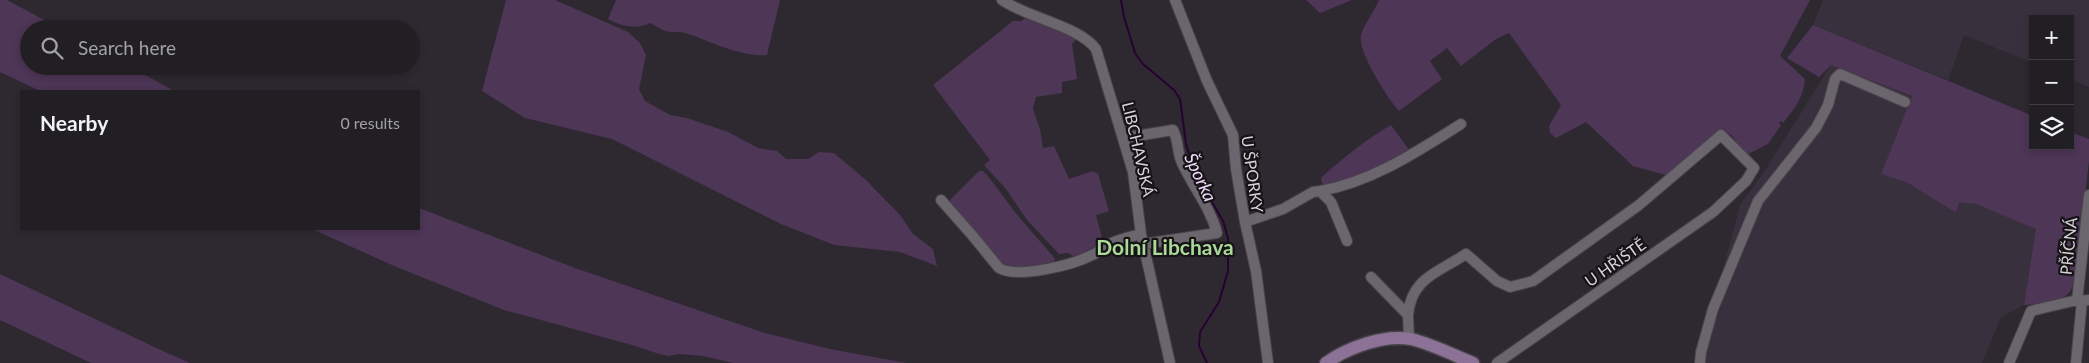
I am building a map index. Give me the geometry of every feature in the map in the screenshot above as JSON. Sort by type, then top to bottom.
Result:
[{"type":"main road","points":[[1326,363],[1356,346],[1380,340],[1409,339],[1473,363]]},
{"type":"street","name":"LIBCHAVSKÁ","points":[[1002,0],[1027,13],[1086,38],[1091,42],[1101,62],[1133,172],[1142,239],[1170,363]]},
{"type":"street","name":"U ŠPORKY","points":[[1175,0],[1207,81],[1234,135],[1236,169],[1256,271],[1268,363]]},
{"type":"street","points":[[1700,363],[1701,352],[1713,309],[1758,201],[1816,128],[1828,104],[1836,79],[1840,74],[1905,102]]},
{"type":"street","points":[[1245,222],[1283,209],[1313,192],[1345,184],[1397,163],[1461,124]]},
{"type":"street","points":[[941,200],[998,268],[1004,272],[1029,271],[1068,264],[1092,255],[1107,245],[1142,239],[1216,233],[1213,220],[1181,162],[1178,140],[1173,130],[1124,138]]},
{"type":"street","name":"U HŘIŠTĚ","points":[[1408,315],[1409,301],[1423,280],[1466,254],[1497,281],[1510,287],[1533,282],[1640,205],[1721,135],[1754,168],[1746,181],[1713,212],[1497,363]]},
{"type":"street","points":[[1320,191],[1331,202],[1347,241]]},
{"type":"street","name":"PŘÍČNÁ","points":[[2076,363],[2083,300],[2089,195]]},
{"type":"street","points":[[1372,277],[1408,315],[1409,339]]},
{"type":"street","points":[[2010,363],[2031,311],[2083,300]]},
{"type":"shaded area","points":[[0,0],[7,0],[44,20],[20,20],[20,75],[145,75],[172,90],[38,90],[0,72]]},
{"type":"shaded area","points":[[506,0],[555,0],[628,32],[640,43],[646,55],[639,89],[645,101],[670,115],[687,118],[728,132],[758,148],[777,151],[786,159],[808,159],[819,152],[834,153],[866,180],[900,215],[913,234],[933,249],[937,266],[900,252],[834,245],[781,224],[612,139],[525,118],[482,91]]},
{"type":"shaded area","points":[[616,0],[780,0],[767,55],[757,55],[725,48],[685,33],[666,31],[649,23],[635,27],[618,24],[608,19]]},
{"type":"shaded area","points":[[1306,0],[1352,0],[1320,13]]},
{"type":"shaded area","points":[[1379,0],[1810,0],[1780,56],[1805,79],[1803,91],[1791,113],[1783,123],[1781,121],[1779,123],[1781,125],[1768,144],[1746,155],[1731,135],[1721,129],[1669,176],[1633,166],[1586,122],[1556,138],[1550,133],[1549,126],[1561,105],[1509,33],[1496,39],[1461,66],[1447,48],[1430,61],[1442,79],[1399,111],[1374,74],[1361,42],[1362,31]]},
{"type":"shaded area","points":[[1823,0],[2089,0],[2089,87],[2074,81],[2074,15],[2029,15],[2029,61],[1964,35],[1948,80],[1813,25]]},
{"type":"shaded area","points":[[1025,18],[1075,38],[1072,44],[1077,79],[1062,82],[1062,93],[1036,97],[1033,109],[1040,129],[1043,148],[1054,146],[1069,179],[1093,171],[1098,174],[1109,211],[1096,215],[1103,241],[1075,257],[1068,253],[1059,254],[1027,220],[1006,189],[984,165],[990,160],[933,85],[1013,21],[1021,21]]},
{"type":"shaded area","points":[[1813,25],[2029,114],[2029,150],[2074,150],[2074,133],[2089,139],[2089,161],[2075,281],[2067,295],[2055,302],[2024,305],[2036,229],[1976,204],[1959,202],[1956,213],[1908,183],[1881,174],[1912,96],[1831,65],[1819,77],[1787,58]]},
{"type":"shaded area","points":[[1831,65],[1912,96],[1881,174],[1908,183],[1956,213],[1959,201],[1976,204],[2037,229],[2024,305],[2001,317],[1982,363],[1700,363],[1740,205],[1766,169]]},
{"type":"shaded area","points":[[1391,125],[1410,151],[1396,160],[1339,184],[1326,186],[1322,183],[1321,178],[1338,163],[1363,143]]},
{"type":"shaded area","points":[[979,171],[983,171],[988,176],[1018,216],[1052,255],[1055,259],[1052,265],[1011,268],[999,261],[952,205],[950,200]]},
{"type":"shaded area","points":[[420,208],[575,268],[765,333],[830,349],[906,363],[733,363],[703,356],[678,354],[669,356],[504,310],[394,266],[314,230],[420,230]]},
{"type":"shaded area","points":[[0,274],[190,363],[91,363],[0,320]]},
{"type":"waterway","name":"Šporka","points":[[1121,0],[1135,53],[1143,64],[1174,90],[1180,99],[1186,144],[1196,175],[1223,221],[1228,238],[1228,271],[1219,302],[1200,332],[1199,346],[1207,363]]},
{"type":"district","name":"Dolní Libchava","points":[[1165,246]]}]
